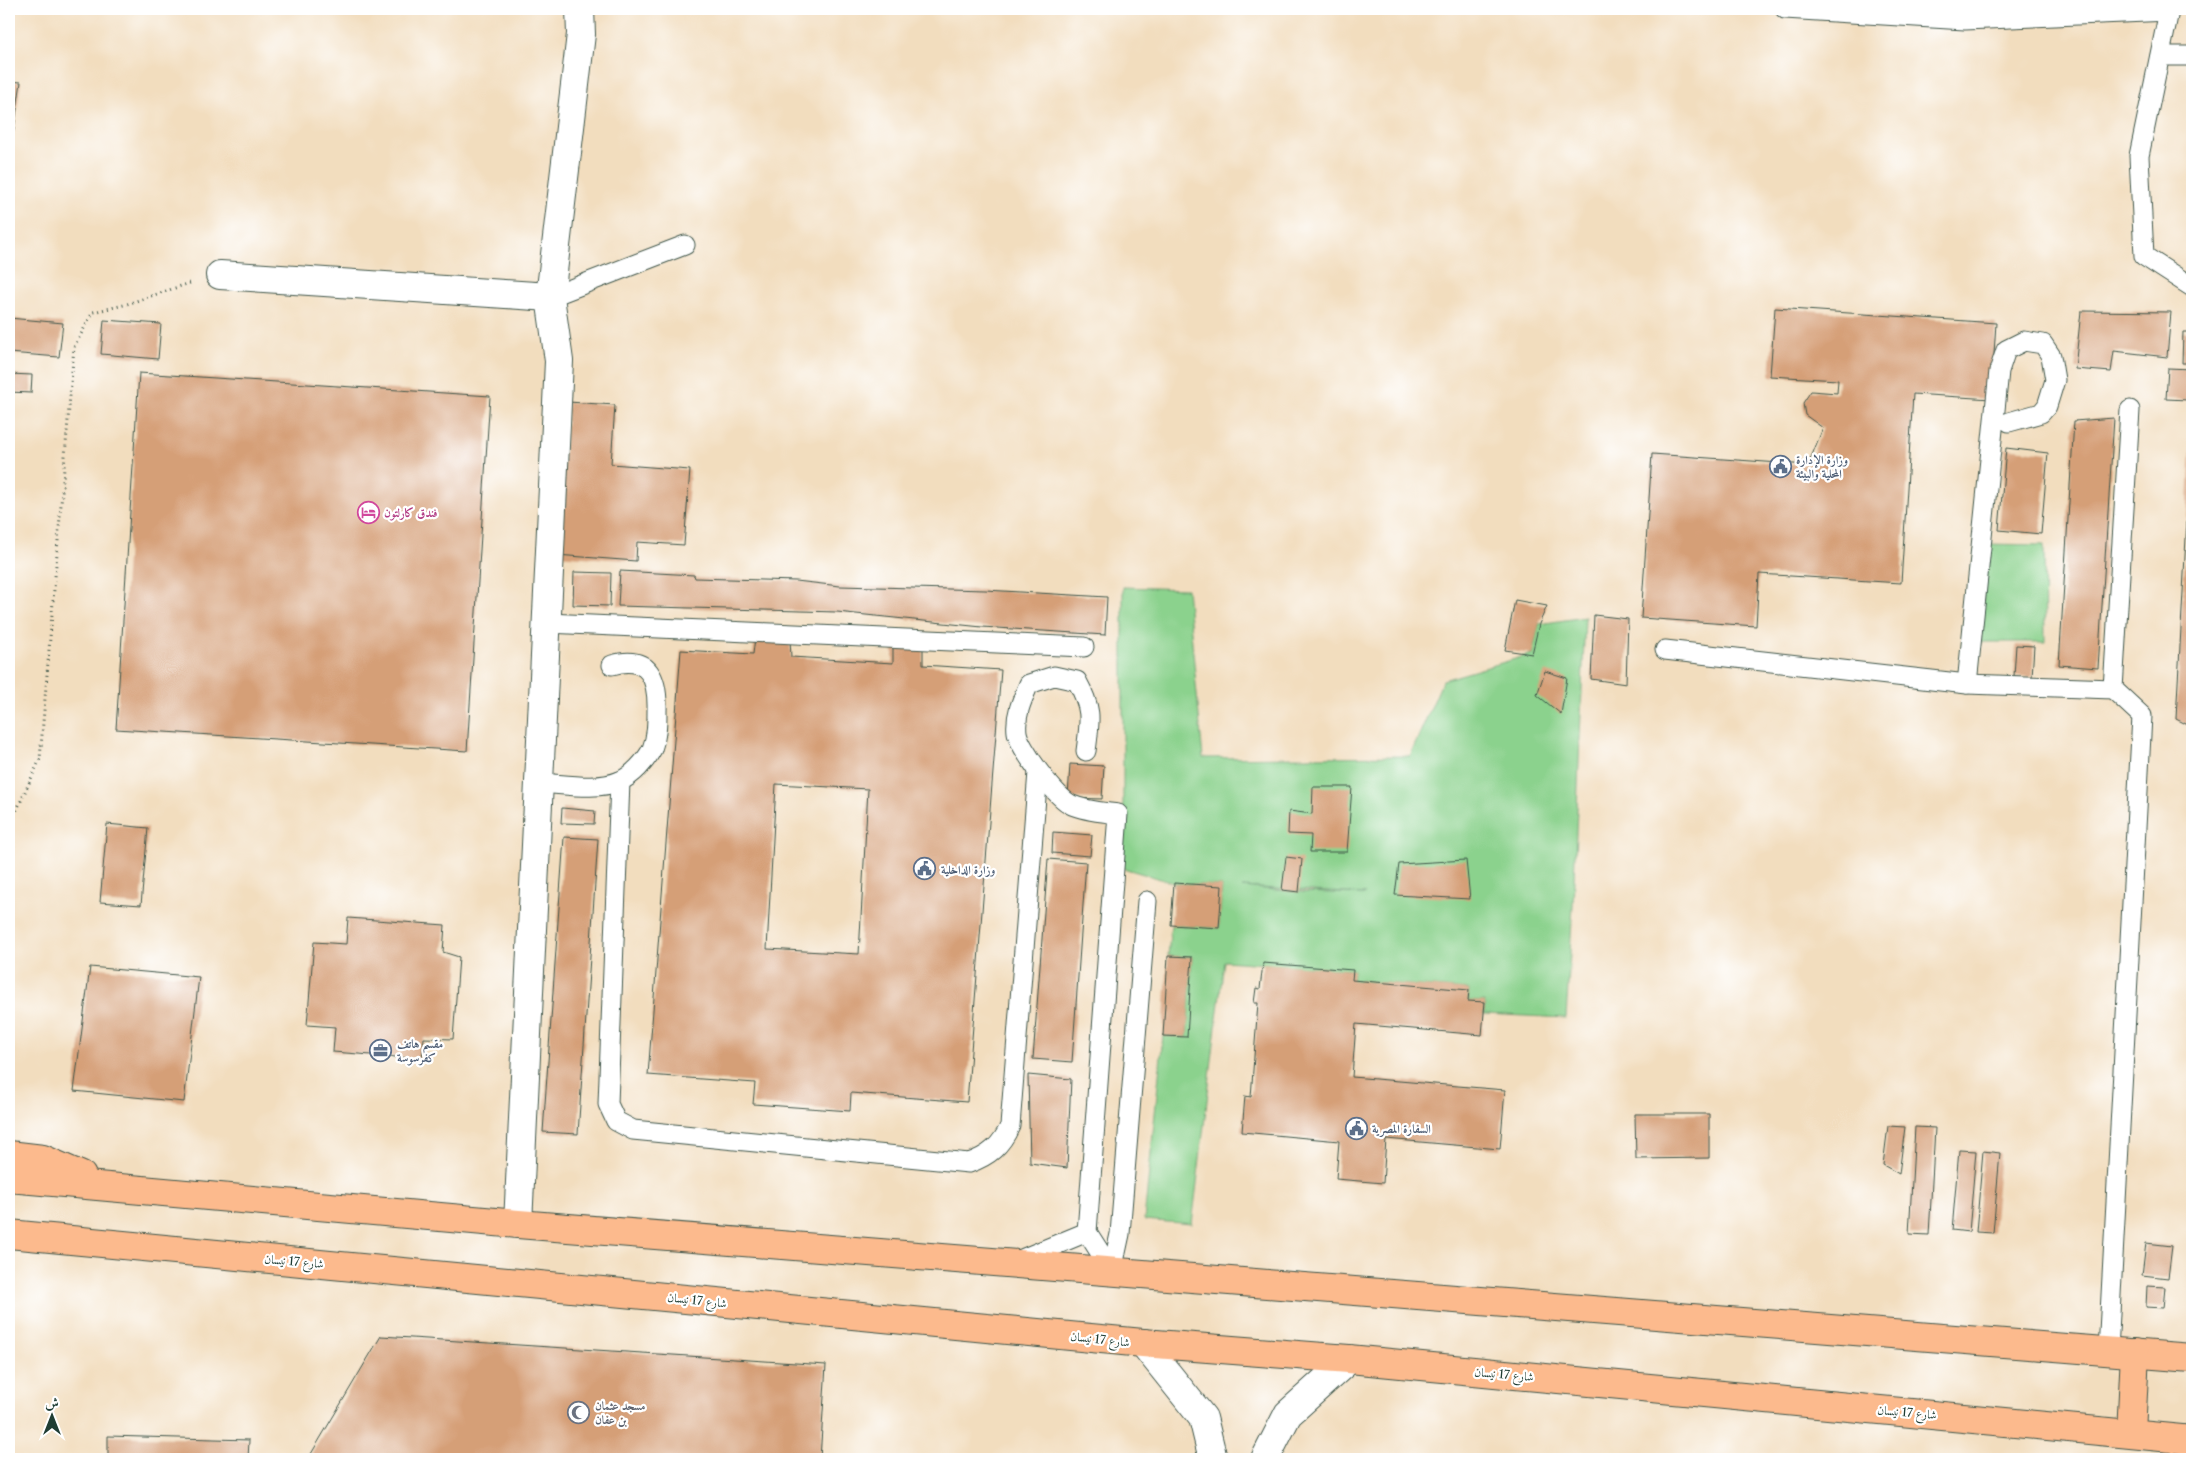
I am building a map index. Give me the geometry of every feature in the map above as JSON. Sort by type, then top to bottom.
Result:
[{"type":"main road","points":[[9,1155],[42,1159],[104,1185]]},
{"type":"main road","points":[[9,1178],[104,1185],[518,1224],[2192,1358]]},
{"type":"main road","name":"شارع 17 نيسان","points":[[9,1234],[1143,1343],[1349,1359],[2192,1440]]},
{"type":"main road","points":[[9,1244],[98,1242]]},
{"type":"main road","points":[[2131,1434],[2135,1353]]},
{"type":"street","points":[[518,1224],[559,361],[550,297],[581,34],[580,9]]},
{"type":"street","points":[[220,275],[550,297]]},
{"type":"street","points":[[1143,1343],[1203,1418],[1213,1459]]},
{"type":"street","points":[[1265,1459],[1288,1414],[1349,1359]]},
{"type":"lane","points":[[1785,9],[1965,20],[2169,10],[2139,156],[2144,256],[2192,287]]},
{"type":"lane","points":[[2160,56],[2192,56]]},
{"type":"lane","points":[[550,297],[685,245]]},
{"type":"lane","points":[[1966,684],[1999,371],[2006,350],[2024,341],[2043,344],[2051,356],[2055,380],[2047,406],[2041,413],[2009,422]]},
{"type":"lane","points":[[2112,689],[2130,410]]},
{"type":"lane","points":[[547,623],[1084,647]]},
{"type":"lane","points":[[1665,650],[1966,684],[2112,689],[2142,716],[2108,1351]]},
{"type":"lane","points":[[539,782],[599,786],[620,781],[640,766],[651,750],[657,732],[657,687],[653,676],[645,668],[634,663],[623,662],[612,665]]},
{"type":"lane","points":[[1086,751],[1090,723],[1088,701],[1077,681],[1054,676],[1029,684],[1018,708],[1017,734],[1038,772],[1070,805],[1085,810],[1118,814],[1087,1232],[1112,1271]]},
{"type":"lane","points":[[620,781],[608,1104],[616,1121],[633,1130],[969,1163],[982,1159],[994,1150],[1004,1140],[1010,1126],[1038,772]]},
{"type":"lane","points":[[1112,1271],[1120,1234],[1147,900]]},
{"type":"lane","points":[[1011,1263],[1087,1232]]},
{"type":"path","points":[[9,815],[16,814],[40,759],[74,347],[93,312],[124,305],[220,275]]},
{"type":"green space","points":[[1985,544],[2044,545],[2045,642],[1981,642]]},
{"type":"green space","points":[[1123,587],[1187,589],[1203,758],[1410,756],[1443,680],[1532,654],[1539,624],[1585,617],[1573,905],[1566,1018],[1484,1014],[1485,1002],[1468,1001],[1469,990],[1352,980],[1353,970],[1224,961],[1192,1224],[1144,1220],[1163,1036],[1187,1037],[1192,957],[1168,956],[1171,925],[1219,928],[1222,886],[1174,883],[1123,868]],"holes":[[[1242,887],[1365,894],[1299,892]]]},
{"type":"building","points":[[9,81],[21,82],[10,156],[9,156]]},
{"type":"building","name":"وزارة الإدارة المحلية والبيئة","points":[[1775,308],[1996,323],[1991,399],[1913,394],[1901,583],[1759,574],[1756,626],[1641,618],[1652,454],[1808,465],[1823,428],[1805,415],[1803,403],[1811,391],[1837,393],[1838,380],[1770,376]]},
{"type":"building","points":[[2081,311],[2171,312],[2167,357],[2114,351],[2111,372],[2075,369]]},
{"type":"building","points":[[9,318],[63,323],[59,357],[9,353]]},
{"type":"building","points":[[104,320],[161,324],[158,359],[101,354]]},
{"type":"building","points":[[2183,332],[2192,332],[2192,363],[2182,363]]},
{"type":"building","points":[[2168,368],[2190,369],[2188,400],[2166,399]]},
{"type":"building","points":[[139,373],[490,396],[467,751],[116,729]]},
{"type":"building","points":[[9,374],[32,375],[31,393],[9,392]]},
{"type":"building","points":[[568,402],[615,405],[611,464],[690,470],[684,545],[637,542],[636,561],[556,555]]},
{"type":"building","points":[[2114,418],[2098,668],[2059,665],[2074,421]]},
{"type":"building","points":[[2192,447],[2192,727],[2176,719]]},
{"type":"building","points":[[2006,448],[2048,453],[2041,534],[1999,530]]},
{"type":"building","points":[[620,571],[694,575],[695,578],[796,581],[840,586],[985,590],[1107,597],[1105,635],[982,627],[837,612],[618,606]]},
{"type":"building","points":[[574,572],[611,573],[610,606],[573,605]]},
{"type":"building","points":[[1515,600],[1547,606],[1539,624],[1532,654],[1505,650]]},
{"type":"building","points":[[1594,615],[1628,619],[1626,684],[1591,679]]},
{"type":"building","name":"وزارة الداخلية","points":[[755,638],[790,639],[791,657],[893,663],[893,646],[923,648],[923,665],[1001,670],[967,1102],[851,1093],[850,1111],[753,1104],[755,1083],[648,1075],[681,650],[753,654]],"holes":[[[776,784],[868,789],[859,954],[767,949]]]},
{"type":"building","points":[[2016,645],[2034,646],[2032,677],[2014,676]]},
{"type":"building","points":[[1545,671],[1567,678],[1561,714],[1537,695]]},
{"type":"building","points":[[1070,764],[1104,766],[1102,799],[1068,798]]},
{"type":"building","points":[[1313,787],[1352,787],[1347,852],[1310,852],[1311,835],[1288,834],[1289,811],[1312,814]]},
{"type":"building","points":[[562,808],[595,811],[594,824],[561,823]]},
{"type":"building","points":[[107,824],[148,828],[141,905],[100,902]]},
{"type":"building","points":[[1053,832],[1092,835],[1090,856],[1052,853]]},
{"type":"building","points":[[564,837],[598,839],[578,1134],[543,1132]]},
{"type":"building","points":[[1286,857],[1302,859],[1299,892],[1282,890]]},
{"type":"building","points":[[1048,859],[1086,862],[1072,1062],[1033,1059]]},
{"type":"building","points":[[1466,860],[1470,899],[1395,895],[1399,864]]},
{"type":"building","points":[[1174,883],[1222,886],[1219,928],[1171,925]]},
{"type":"building","points":[[348,918],[445,925],[443,952],[459,957],[453,1039],[424,1038],[422,1059],[333,1052],[335,1027],[307,1025],[314,942],[346,944]]},
{"type":"building","points":[[1168,956],[1192,957],[1187,1037],[1163,1036]]},
{"type":"building","points":[[1263,963],[1353,970],[1352,980],[1469,990],[1468,1001],[1485,1002],[1482,1035],[1356,1024],[1352,1077],[1505,1090],[1500,1149],[1386,1139],[1383,1183],[1336,1179],[1339,1141],[1242,1132],[1245,1096],[1251,1097],[1258,1003],[1254,1003],[1256,988],[1260,989]]},
{"type":"building","points":[[90,967],[199,977],[184,1102],[74,1091]]},
{"type":"building","points":[[1028,1075],[1071,1079],[1067,1168],[1030,1163]]},
{"type":"building","points":[[1635,1114],[1709,1114],[1709,1158],[1636,1159]]},
{"type":"building","points":[[1888,1126],[1905,1127],[1899,1174],[1883,1165]]},
{"type":"building","points":[[1915,1127],[1935,1128],[1929,1235],[1909,1234]]},
{"type":"building","points":[[1959,1150],[1976,1151],[1969,1232],[1952,1230]]},
{"type":"building","points":[[1983,1151],[2000,1153],[1993,1233],[1976,1232]]},
{"type":"building","points":[[2146,1243],[2172,1246],[2168,1278],[2142,1275]]},
{"type":"building","points":[[2147,1286],[2165,1287],[2163,1308],[2146,1307]]},
{"type":"building","name":"مسجد عثمان بن عفان","points":[[381,1336],[826,1365],[820,1459],[308,1459]]},
{"type":"building","points":[[108,1436],[249,1440],[248,1459],[108,1459]]},
{"type":"place","name":"وزارة الإدارة المحلية والبيئة","points":[[1780,466]]},
{"type":"place","name":"فندق كارلتون","points":[[368,512]]},
{"type":"place","name":"وزارة الداخلية","points":[[925,869]]},
{"type":"place","name":"مقسم هاتف كفرسوسة","points":[[381,1050]]},
{"type":"place","name":"السفارة المصرية","points":[[1356,1128]]},
{"type":"place","name":"مسجد عثمان بن عفان","points":[[579,1412]]}]
